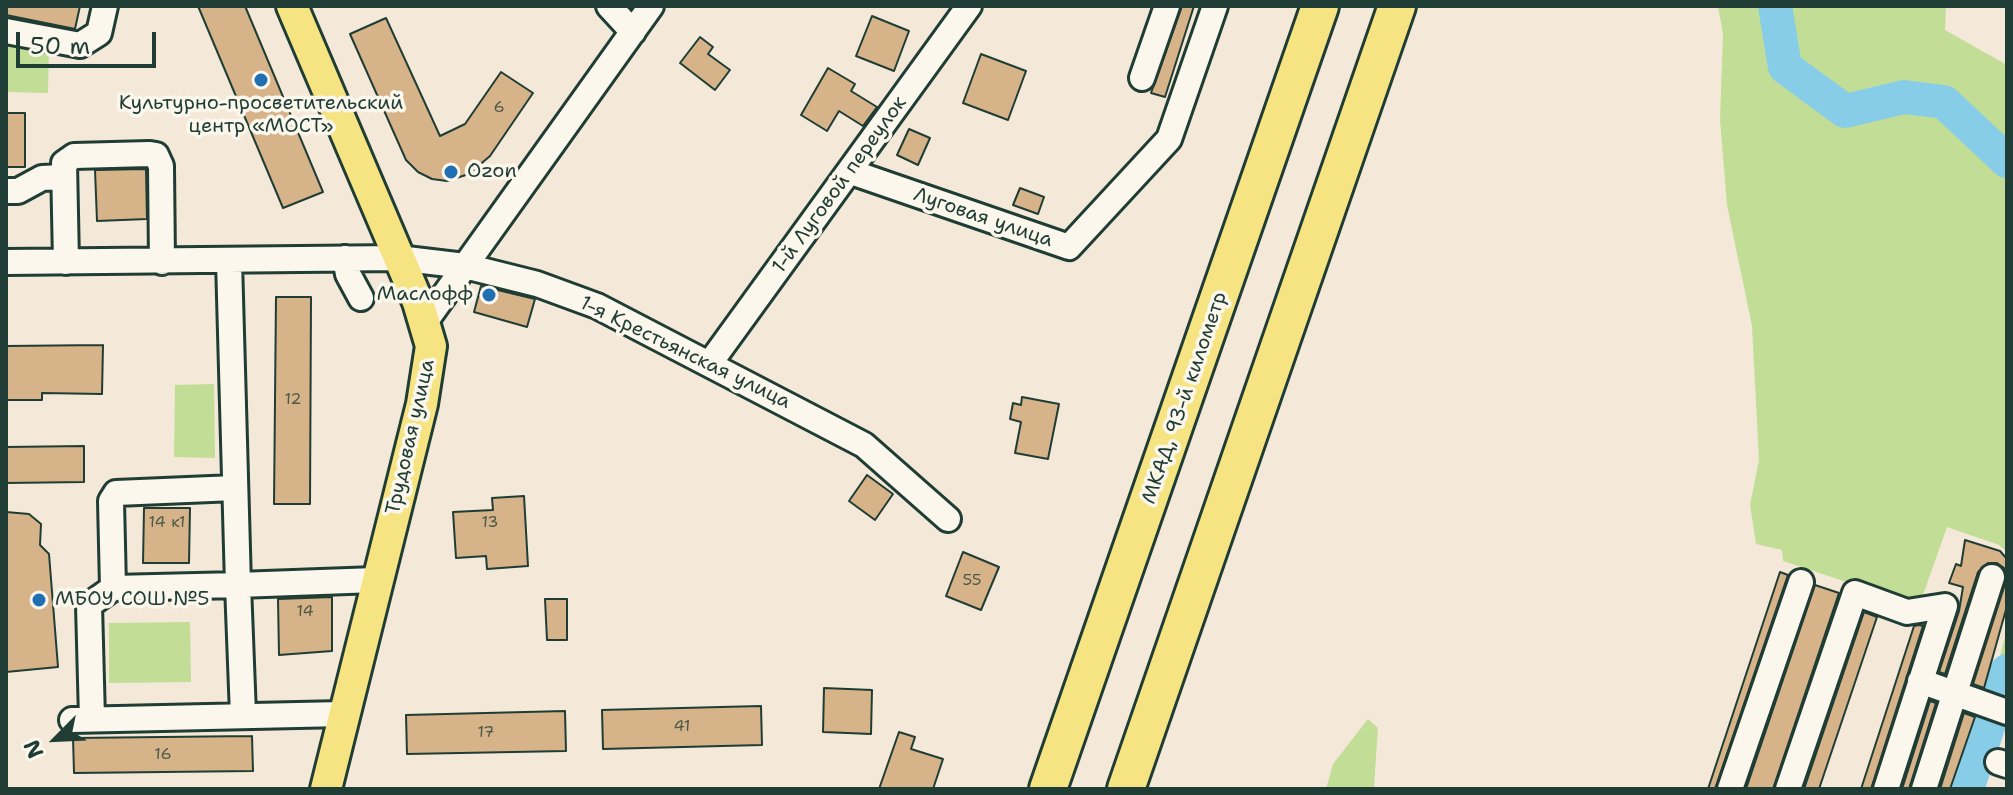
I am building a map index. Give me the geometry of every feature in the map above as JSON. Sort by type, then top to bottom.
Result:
[{"type":"highway","name":"МКАД, 93-й километр","points":[[1048,789],[1320,6]]},
{"type":"highway","points":[[1126,789],[1397,6]]},
{"type":"main road","name":"Трудовая улица","points":[[292,6],[425,322],[431,346],[430,371],[326,789]]},
{"type":"street","points":[[6,31],[80,45],[99,33],[105,6]]},
{"type":"street","points":[[609,6],[633,32]]},
{"type":"street","points":[[425,322],[518,198],[651,6]]},
{"type":"street","name":"1-й Луговой переулок","points":[[710,363],[969,6]]},
{"type":"street","points":[[1142,78],[1167,6]]},
{"type":"street","name":"Луговая улица","points":[[851,172],[1069,247],[1169,139],[1215,6]]},
{"type":"street","points":[[66,262],[64,163],[74,156],[156,155],[161,166],[162,262]]},
{"type":"street","points":[[6,191],[18,191],[42,178],[63,177]]},
{"type":"street","points":[[345,258],[348,274],[361,298]]},
{"type":"street","name":"1-я Крестьянская улица","points":[[6,262],[398,258],[465,266],[537,284],[597,306],[864,445],[948,519]]},
{"type":"street","points":[[229,261],[243,715]]},
{"type":"street","points":[[113,588],[111,501],[116,493],[235,488]]},
{"type":"street","points":[[1924,789],[1992,577]]},
{"type":"street","points":[[343,714],[82,720],[89,605],[113,588],[376,580]]},
{"type":"street","points":[[1730,789],[1801,582]]},
{"type":"street","points":[[1788,789],[1855,593],[1907,612],[1945,606],[1886,789]]},
{"type":"street","points":[[1920,681],[2006,707]]},
{"type":"green space","points":[[1718,6],[1946,6],[1945,30],[2007,65],[2007,552],[1999,545],[1947,527],[1919,606],[1783,561],[1782,550],[1756,544],[1750,505],[1759,460],[1752,326],[1727,205],[1720,120],[1723,34]]},
{"type":"green space","points":[[6,42],[49,50],[48,93],[6,92]]},
{"type":"green space","points":[[214,384],[215,458],[174,457],[175,385]]},
{"type":"green space","points":[[190,622],[191,682],[109,683],[109,623]]},
{"type":"green space","points":[[2007,629],[2007,685],[1970,789],[1956,789],[1993,683]]},
{"type":"green space","points":[[1368,719],[1378,728],[1374,786],[1377,789],[1326,789],[1333,764]]},
{"type":"building","points":[[6,6],[80,6],[75,29],[6,15]]},
{"type":"building","points":[[198,6],[245,6],[323,192],[283,208]]},
{"type":"building","points":[[1182,6],[1194,6],[1165,97],[1151,93]]},
{"type":"building","points":[[872,16],[909,31],[894,71],[856,56]]},
{"type":"building","points":[[386,18],[440,136],[465,124],[501,72],[533,93],[490,156],[469,174],[447,181],[432,179],[418,172],[406,160],[350,34]]},
{"type":"building","points":[[700,37],[713,47],[708,54],[730,70],[715,90],[680,63]]},
{"type":"building","points":[[981,54],[1026,71],[1008,120],[963,103]]},
{"type":"building","points":[[828,68],[855,84],[851,91],[877,107],[863,126],[839,111],[827,131],[801,115]]},
{"type":"building","points":[[6,113],[25,113],[25,167],[6,167]]},
{"type":"building","points":[[909,129],[930,138],[918,165],[897,155]]},
{"type":"building","points":[[146,169],[147,219],[97,221],[95,170]]},
{"type":"building","points":[[1020,188],[1044,197],[1038,214],[1013,205]]},
{"type":"building","points":[[481,286],[535,299],[527,327],[474,312]]},
{"type":"building","points":[[276,297],[311,297],[310,504],[274,504]]},
{"type":"building","points":[[103,345],[102,394],[42,393],[42,400],[6,400],[6,346]]},
{"type":"building","points":[[1022,397],[1059,404],[1048,459],[1015,453],[1021,422],[1010,419],[1013,403],[1021,405]]},
{"type":"building","points":[[84,446],[84,482],[6,483],[6,447]]},
{"type":"building","points":[[867,475],[893,494],[875,520],[849,501]]},
{"type":"building","points":[[524,496],[528,566],[487,569],[486,556],[456,558],[453,512],[493,510],[492,498]]},
{"type":"building","points":[[144,508],[190,508],[189,563],[143,563]]},
{"type":"building","points":[[6,512],[29,514],[41,524],[40,545],[49,554],[58,667],[6,672]]},
{"type":"building","points":[[1965,540],[2000,551],[2007,559],[2007,606],[1984,688],[1973,684],[2006,581],[2004,568],[1997,563],[1988,563],[1978,572],[1945,674],[1939,672],[1959,611],[1963,587],[1949,583],[1956,564],[1961,566]]},
{"type":"building","points":[[963,552],[999,567],[981,610],[946,596]]},
{"type":"building","points":[[1780,572],[1788,575],[1715,789],[1708,789]]},
{"type":"building","points":[[1815,585],[1839,593],[1773,789],[1746,789]]},
{"type":"building","points":[[332,597],[332,651],[279,655],[278,599]]},
{"type":"building","points":[[545,599],[567,599],[567,640],[547,640]]},
{"type":"building","points":[[1864,612],[1877,617],[1819,789],[1804,789]]},
{"type":"building","points":[[1914,626],[1923,626],[1871,789],[1861,789]]},
{"type":"building","points":[[824,688],[872,690],[871,734],[823,732]]},
{"type":"building","points":[[1930,701],[1936,703],[1909,789],[1902,789]]},
{"type":"building","points":[[761,706],[762,745],[603,749],[602,710]]},
{"type":"building","points":[[565,711],[566,751],[407,754],[406,715]]},
{"type":"building","points":[[1964,713],[1975,717],[1950,789],[1940,789]]},
{"type":"building","points":[[899,732],[915,737],[911,749],[943,759],[933,789],[879,789]]},
{"type":"building","points":[[252,736],[253,771],[74,773],[73,738]]},
{"type":"waterway","points":[[1775,6],[1785,67],[1845,111],[1904,97],[1944,102],[2007,161]]},
{"type":"waterway","points":[[1967,789],[2007,671]]},
{"type":"place","name":"Культурно-просветительский центр «МОСТ»","points":[[261,80]]},
{"type":"place","name":"Ozon","points":[[451,172]]},
{"type":"place","name":"Маслофф","points":[[489,295]]},
{"type":"place","name":"МБОУ СОШ №5","points":[[39,600]]}]
